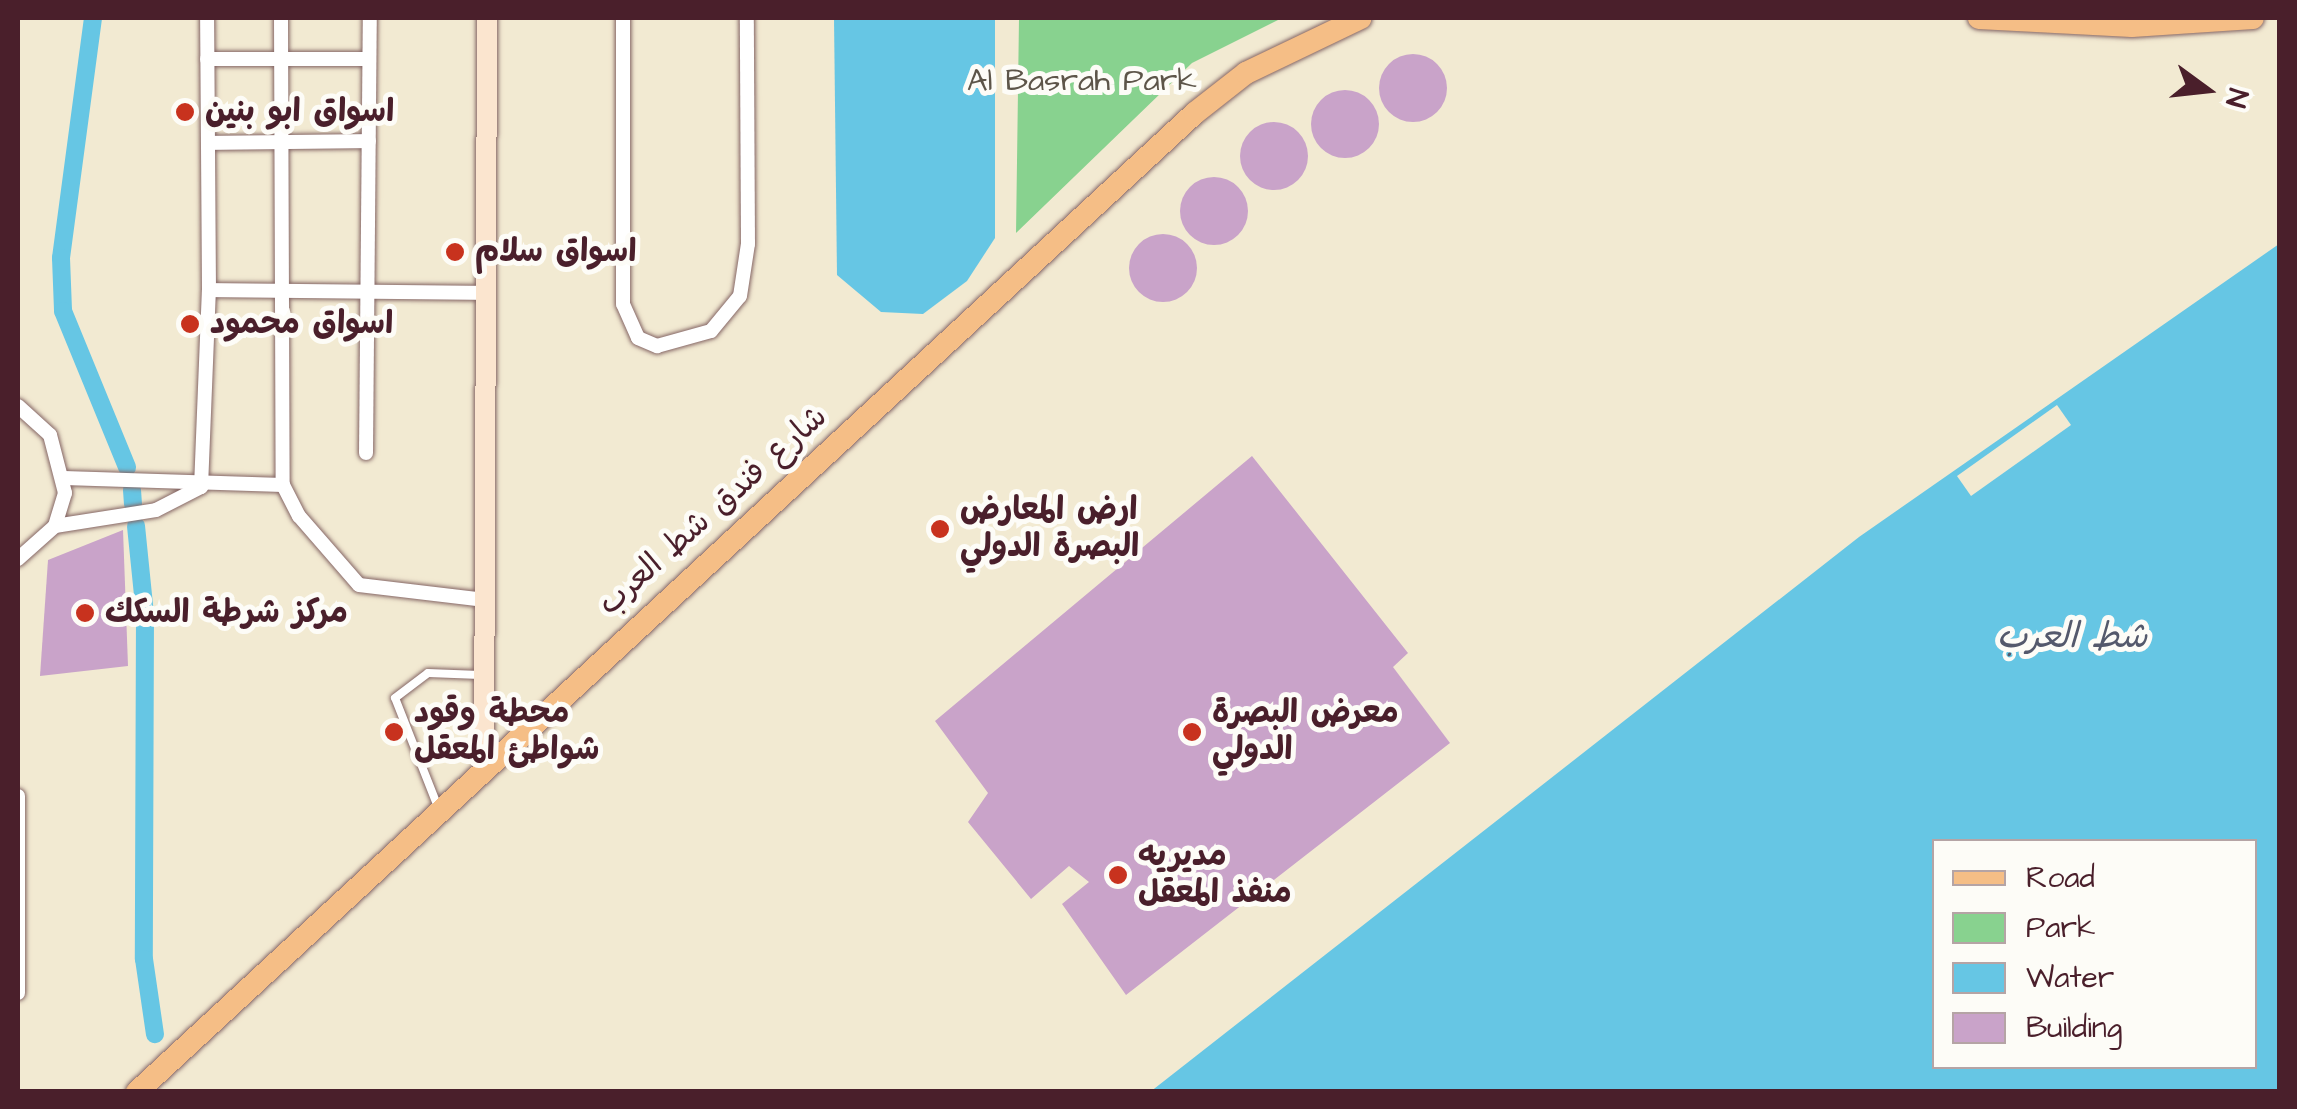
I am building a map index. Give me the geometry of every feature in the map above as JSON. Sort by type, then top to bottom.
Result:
[{"type":"main road","name":"شارع فندق شط العرب","points":[[137,1092],[484,765],[1194,113],[1246,73],[1361,18]]},
{"type":"main road","points":[[1979,18],[2132,26],[2253,18]]},
{"type":"street","points":[[201,487],[209,290],[206,18]]},
{"type":"street","points":[[282,18],[284,485],[300,516],[359,585],[485,600]]},
{"type":"street","points":[[366,453],[370,18]]},
{"type":"street","points":[[484,765],[487,18]]},
{"type":"street","points":[[623,18],[623,304],[638,338],[657,346],[711,331],[730,314],[743,283],[747,18]]},
{"type":"street","points":[[207,59],[370,58]]},
{"type":"street","points":[[208,143],[369,141]]},
{"type":"street","points":[[209,290],[488,292]]},
{"type":"street","points":[[18,406],[50,435],[64,478],[55,526]]},
{"type":"street","points":[[64,478],[165,479],[201,487],[284,485]]},
{"type":"street","points":[[18,558],[55,526],[156,510],[201,487]]},
{"type":"street","points":[[18,796],[18,993]]},
{"type":"lane","points":[[438,808],[395,698],[428,672],[485,675]]},
{"type":"green space","name":"Al Basrah Park","points":[[1019,18],[1282,18],[1192,63],[1016,233]]},
{"type":"water","points":[[834,18],[995,18],[995,238],[967,281],[923,314],[881,312],[837,275]]},
{"type":"water","name":"شط العرب","points":[[2279,244],[2279,1091],[1150,1092],[1859,537]]},
{"type":"pier","points":[[2057,405],[2071,425],[1971,496],[1957,476]]},
{"type":"building","points":[[1413,54],[1437,64],[1447,88],[1437,112],[1413,122],[1389,112],[1379,88],[1389,64]]},
{"type":"building","points":[[1345,90],[1369,100],[1379,124],[1369,148],[1345,158],[1321,148],[1311,124],[1321,100]]},
{"type":"building","points":[[1274,122],[1298,132],[1308,156],[1298,180],[1274,190],[1250,180],[1240,156],[1250,132]]},
{"type":"building","points":[[1214,177],[1238,187],[1248,211],[1238,235],[1214,245],[1190,235],[1180,211],[1190,187]]},
{"type":"building","points":[[1163,234],[1187,244],[1197,268],[1187,292],[1163,302],[1139,292],[1129,268],[1139,244]]},
{"type":"building","name":"معرض البصرة الدولي","points":[[1252,456],[1408,653],[1393,667],[1450,743],[1126,995],[1062,904],[1089,882],[1069,866],[1031,899],[968,822],[988,793],[935,721]]},
{"type":"building","name":"مركز شرطة السكك","points":[[123,530],[128,666],[40,676],[48,560]]},
{"type":"waterway","points":[[93,18],[61,258],[63,311],[127,467]]},
{"type":"waterway","points":[[132,490],[133,504]]},
{"type":"waterway","points":[[136,526],[145,614],[144,959],[155,1034]]},
{"type":"place","name":"اسواق ابو بنين","points":[[185,112]]},
{"type":"place","name":"اسواق سلام","points":[[455,252]]},
{"type":"place","name":"اسواق محمود","points":[[190,324]]},
{"type":"place","name":"ارض المعارض البصرة الدولي","points":[[940,529]]},
{"type":"place","name":"مركز شرطة السكك","points":[[85,613]]},
{"type":"place","name":"محطة وقود شواطئ المعقل","points":[[394,732]]},
{"type":"place","name":"معرض البصرة الدولي","points":[[1192,732]]},
{"type":"place","name":"مديريه منفذ المعقل","points":[[1118,875]]}]
